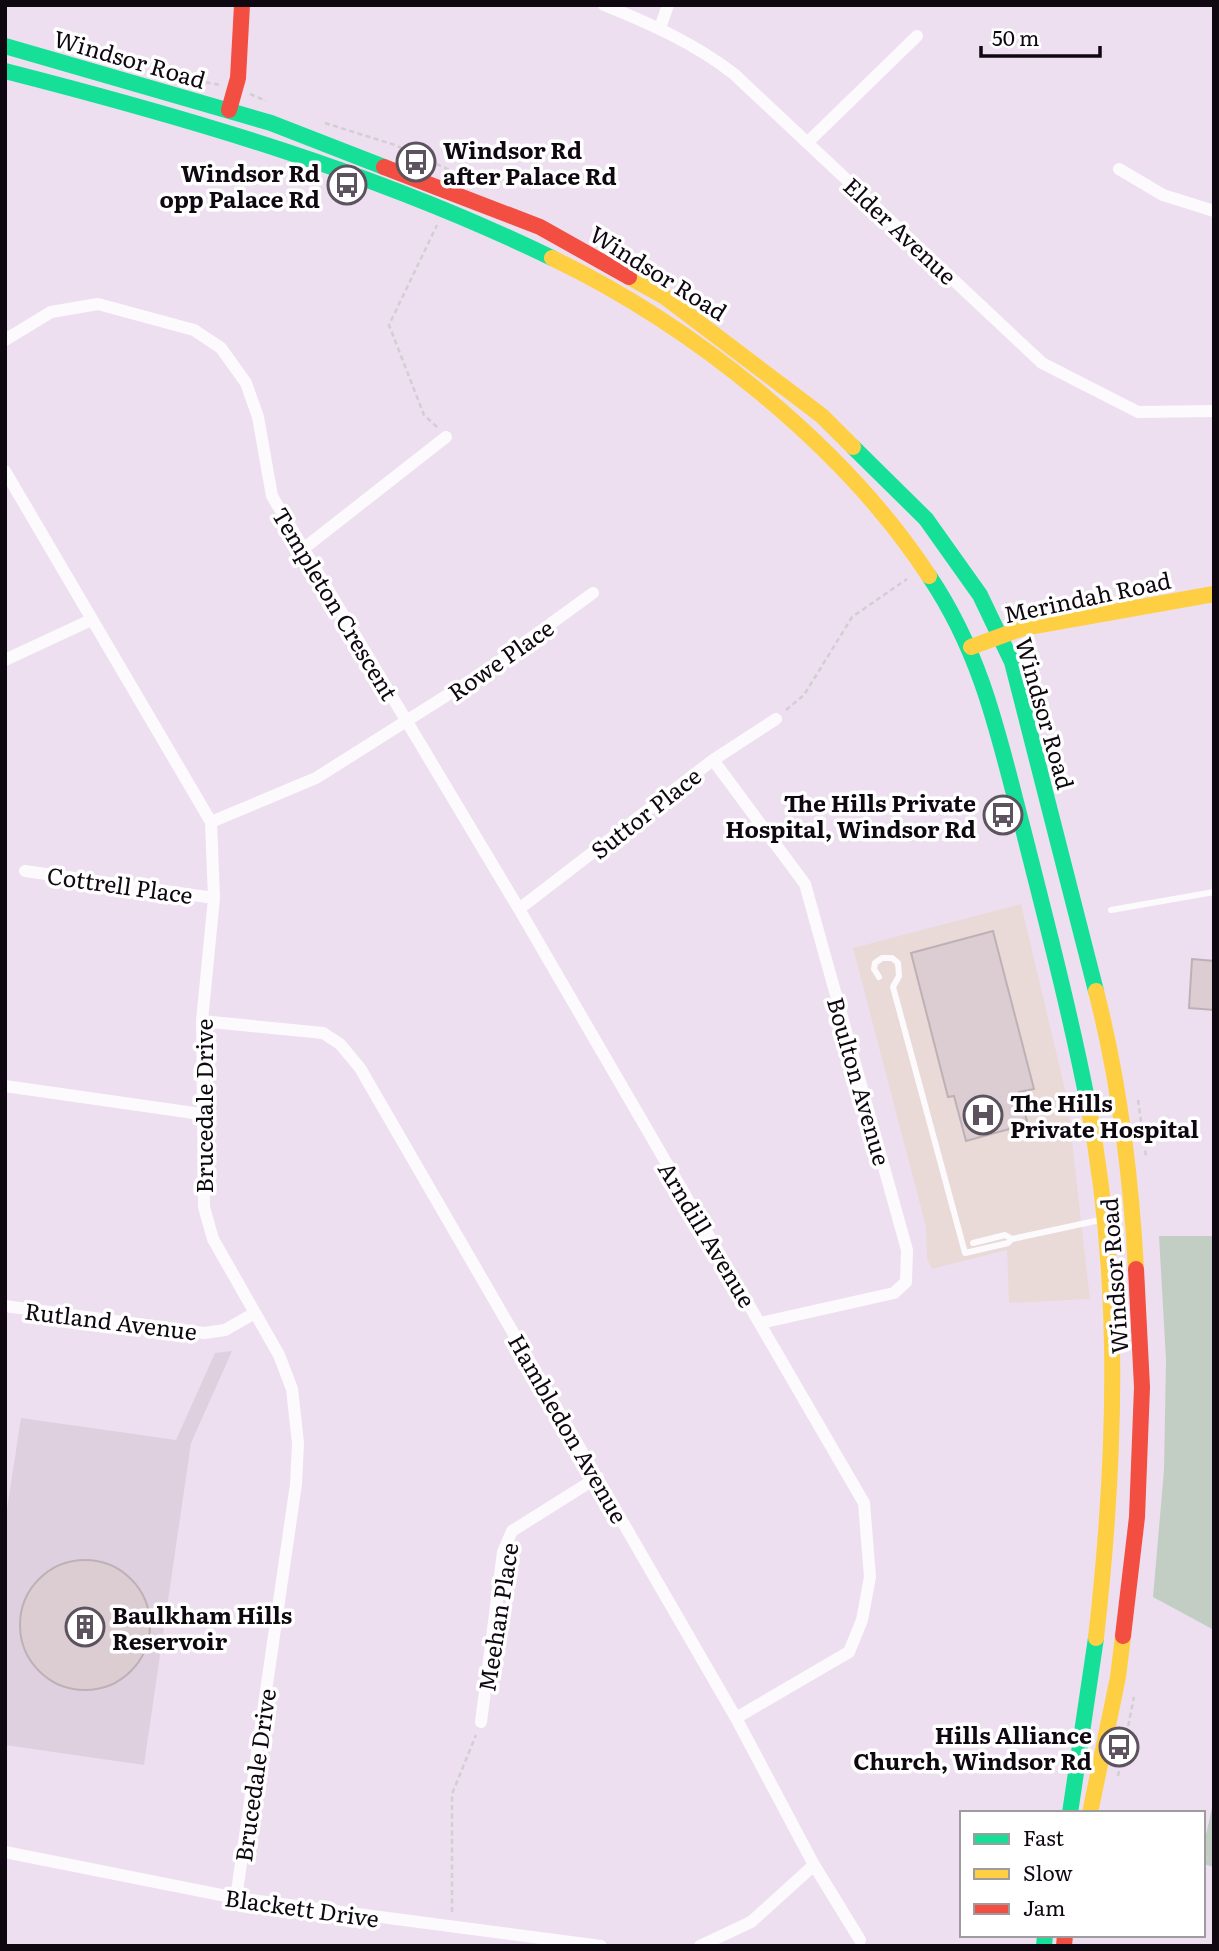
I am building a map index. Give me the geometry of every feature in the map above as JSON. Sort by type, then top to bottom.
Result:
[{"type":"main road","points":[[229,110],[238,78],[242,5]]},
{"type":"main road","name":"Windsor Road","points":[[5,46],[271,122],[540,227],[666,297],[822,416],[926,519],[980,595],[1001,637],[1024,708],[1101,1012],[1124,1142],[1138,1264],[1142,1427],[1137,1517],[1118,1677],[1090,1811]]},
{"type":"main road","name":"Windsor Road","points":[[5,71],[142,101],[334,168],[445,208],[611,289],[659,318],[732,370],[772,405],[868,498],[925,567],[971,648],[1002,748],[1071,1022],[1088,1109],[1104,1220],[1113,1365],[1112,1480],[1094,1668],[1070,1811]]},
{"type":"main road","name":"Merindah Road","points":[[971,648],[1023,628],[1214,594]]},
{"type":"main road","points":[[1124,1142],[1113,1207],[1104,1220],[1120,1251],[1130,1332],[1141,1349]]},
{"type":"street","name":"Elder Avenue","points":[[604,5],[660,28],[705,52],[734,74],[1042,363],[1138,412],[1214,411]]},
{"type":"street","points":[[660,28],[668,5]]},
{"type":"street","points":[[807,143],[917,36]]},
{"type":"street","points":[[1119,169],[1163,195],[1214,211]]},
{"type":"street","name":"Templeton Crescent","points":[[5,340],[51,312],[98,304],[194,330],[221,348],[246,383],[258,417],[272,496],[407,722]]},
{"type":"street","points":[[303,549],[446,437]]},
{"type":"street","name":"Brucedale Drive","points":[[5,471],[211,822],[214,898],[202,1021],[204,1207],[213,1239],[279,1354],[292,1389],[298,1443],[296,1484],[236,1898]]},
{"type":"street","name":"Rowe Place","points":[[211,822],[316,778],[486,670],[593,593]]},
{"type":"street","points":[[5,660],[91,620]]},
{"type":"street","name":"Suttor Place","points":[[519,909],[713,760],[776,719]]},
{"type":"street","name":"Arndill Avenue","points":[[407,722],[519,909],[864,1503],[870,1577],[862,1620],[849,1652],[736,1718]]},
{"type":"street","name":"Boulton Avenue","points":[[713,760],[805,884],[907,1250],[906,1282],[894,1293],[761,1324]]},
{"type":"street","name":"Cottrell Place","points":[[25,870],[214,898]]},
{"type":"street","name":"Hambledon Avenue","points":[[202,1021],[323,1033],[340,1044],[360,1068],[598,1477],[736,1718],[814,1865],[860,1940]]},
{"type":"street","points":[[5,1086],[201,1114]]},
{"type":"street","name":"Rutland Avenue","points":[[5,1306],[204,1333],[225,1330],[255,1313]]},
{"type":"street","name":"Meehan Place","points":[[481,1722],[503,1552],[512,1531],[598,1477]]},
{"type":"street","name":"Blackett Drive","points":[[5,1852],[236,1898],[452,1929],[601,1946]]},
{"type":"street","points":[[700,1946],[751,1922],[814,1865]]},
{"type":"lane","points":[[158,100],[167,102]]},
{"type":"lane","points":[[207,115],[229,110]]},
{"type":"lane","points":[[1111,910],[1214,892]]},
{"type":"lane","points":[[879,978],[874,969],[875,963],[882,958],[892,958],[900,969],[893,988],[965,1254],[1008,1243],[1012,1239],[1104,1220]]},
{"type":"lane","points":[[973,1243],[1004,1235],[1012,1239]]},
{"type":"path","points":[[439,222],[389,325],[424,415],[446,437]]},
{"type":"path","points":[[776,719],[804,695],[852,617],[925,567]]},
{"type":"path","points":[[452,1929],[452,1794],[481,1722]]},
{"type":"shaded area","name":"The Hills Private Hospital","points":[[1021,904],[1067,1098],[1090,1299],[1009,1303],[1007,1250],[932,1269],[927,1258],[926,1227],[853,948]]},
{"type":"shaded area","points":[[1159,1236],[1214,1236],[1214,1630],[1153,1597],[1164,1470],[1166,1360]]},
{"type":"shaded area","points":[[232,1351],[191,1443],[144,1765],[5,1745],[5,1522],[21,1418],[176,1440],[215,1353]]},
{"type":"shaded area","points":[[1214,1799],[1214,1867],[1205,1865],[1205,1839]]},
{"type":"building","points":[[993,931],[1034,1089],[1019,1092],[1027,1121],[1012,1124],[1013,1128],[966,1141],[954,1096],[948,1097],[911,953]]},
{"type":"building","points":[[1192,959],[1214,961],[1214,1010],[1189,1008]]},
{"type":"building","name":"Baulkham Hills Reservoir","points":[[85,1560],[110,1565],[131,1579],[145,1600],[150,1625],[145,1650],[131,1671],[110,1685],[85,1690],[60,1685],[39,1671],[25,1650],[20,1625],[25,1600],[39,1579],[60,1565]]},
{"type":"traffic: fast","points":[[5,46],[271,123],[384,167]]},
{"type":"traffic: fast","points":[[5,71],[215,129],[352,174],[486,228],[552,258]]},
{"type":"traffic: fast","points":[[853,447],[926,519],[980,595],[1012,662],[1096,991]]},
{"type":"traffic: fast","points":[[929,576],[963,636],[997,730],[1057,966],[1088,1104]]},
{"type":"traffic: fast","points":[[1070,1811],[1096,1638]]},
{"type":"traffic: fast","points":[[1044,1946],[1045,1937]]},
{"type":"traffic: slow","points":[[552,258],[658,318],[761,393],[854,481],[894,528],[929,576]]},
{"type":"traffic: slow","points":[[629,277],[665,297],[822,416],[853,447]]},
{"type":"traffic: slow","points":[[971,647],[1023,628],[1214,594]]},
{"type":"traffic: slow","points":[[1096,991],[1123,1128],[1136,1269]]},
{"type":"traffic: slow","points":[[1088,1104],[1099,1170],[1111,1304],[1108,1505],[1096,1638]]},
{"type":"traffic: slow","points":[[1090,1811],[1118,1677],[1123,1636]]},
{"type":"traffic: jam","points":[[229,110],[238,78],[242,5]]},
{"type":"traffic: jam","points":[[384,167],[540,227],[629,277]]},
{"type":"traffic: jam","points":[[1123,1636],[1137,1517],[1142,1387],[1136,1269]]},
{"type":"traffic: jam","points":[[1064,1946],[1065,1937]]},
{"type":"place","name":"Windsor Rd after Palace Rd","points":[[416,162]]},
{"type":"place","name":"Windsor Rd opp Palace Rd","points":[[347,185]]},
{"type":"place","name":"The Hills Private Hospital, Windsor Rd","points":[[1003,815]]},
{"type":"place","name":"The Hills Private Hospital","points":[[983,1115]]},
{"type":"place","name":"Baulkham Hills Reservoir","points":[[85,1627]]},
{"type":"place","name":"Hills Alliance Church, Windsor Rd","points":[[1119,1747]]}]
